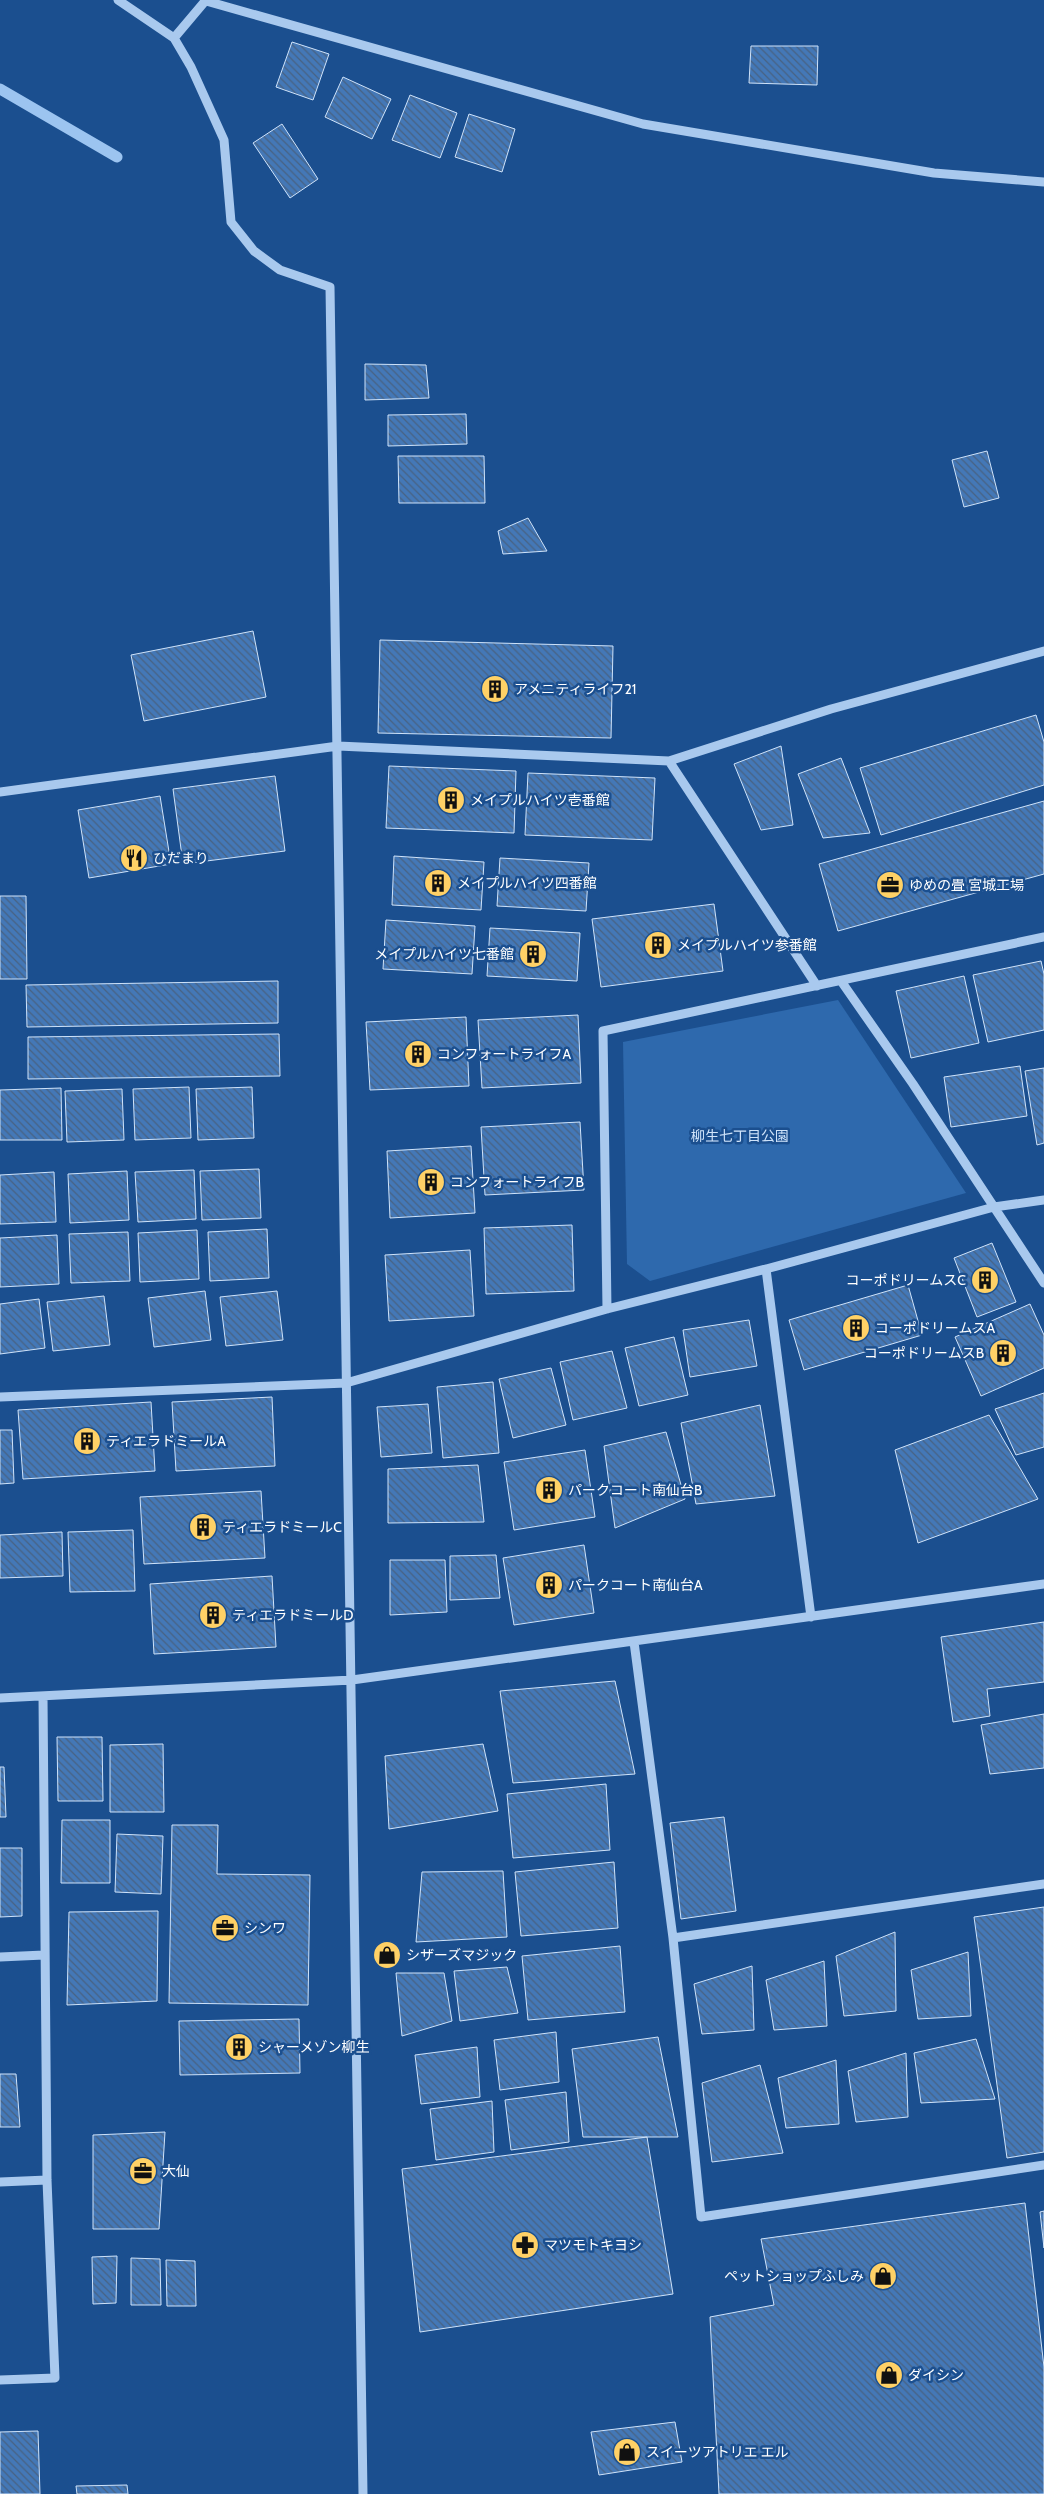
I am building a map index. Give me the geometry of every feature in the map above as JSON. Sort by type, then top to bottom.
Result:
[{"type":"street","points":[[118,0],[174,38],[191,67],[224,140],[231,222],[254,251],[280,270],[330,287],[363,2494]]},
{"type":"street","points":[[174,38],[206,0],[643,124],[934,173],[1044,182]]},
{"type":"street","points":[[0,792],[338,746],[669,761],[831,709],[1044,651]]},
{"type":"street","points":[[669,761],[818,986]]},
{"type":"street","points":[[607,1309],[603,1031],[1044,937]]},
{"type":"street","points":[[840,981],[913,1084],[1044,1283]]},
{"type":"street","points":[[0,1398],[346,1383],[607,1309],[766,1269],[994,1207],[1044,1200]]},
{"type":"street","points":[[766,1269],[811,1617]]},
{"type":"street","points":[[0,1698],[352,1680],[1044,1584]]},
{"type":"street","points":[[634,1642],[673,1938],[701,2217],[1044,2165]]},
{"type":"street","points":[[0,2380],[55,2378],[47,2180],[43,1696]]},
{"type":"street","points":[[673,1938],[1044,1884]]},
{"type":"street","points":[[0,1957],[44,1955]]},
{"type":"street","points":[[0,2182],[47,2180]]},
{"type":"green space","name":"柳生七丁目公園","points":[[838,1000],[966,1193],[650,1281],[627,1264],[623,1042]]},
{"type":"building","points":[[292,42],[329,54],[313,100],[276,87]]},
{"type":"building","points":[[751,46],[818,46],[817,85],[749,83]]},
{"type":"building","points":[[343,77],[391,99],[372,139],[325,117]]},
{"type":"building","points":[[410,95],[457,113],[440,158],[392,140]]},
{"type":"building","points":[[469,114],[515,129],[502,172],[455,157]]},
{"type":"building","points":[[282,124],[318,179],[290,198],[253,143]]},
{"type":"building","points":[[365,364],[426,365],[429,398],[365,400]]},
{"type":"building","points":[[466,414],[467,444],[388,446],[388,415]]},
{"type":"building","points":[[987,451],[999,498],[964,507],[952,460]]},
{"type":"building","points":[[398,456],[484,456],[485,503],[399,503]]},
{"type":"building","points":[[528,518],[547,551],[503,554],[498,531]]},
{"type":"building","points":[[253,631],[266,697],[144,721],[131,655]]},
{"type":"building","name":"アメニティライフ21","points":[[380,640],[613,646],[611,738],[378,733]]},
{"type":"building","points":[[1036,715],[1044,742],[1044,785],[881,835],[860,768]]},
{"type":"building","points":[[781,746],[793,825],[761,830],[734,764]]},
{"type":"building","points":[[841,758],[870,833],[823,838],[798,774]]},
{"type":"building","name":"メイプルハイツ壱番館","points":[[389,766],[516,771],[514,833],[386,828]]},
{"type":"building","points":[[528,773],[655,778],[652,840],[525,835]]},
{"type":"building","points":[[275,776],[285,851],[183,864],[173,789]]},
{"type":"building","points":[[160,796],[171,864],[89,878],[78,810]]},
{"type":"building","points":[[1044,801],[1044,874],[838,931],[819,864]]},
{"type":"building","name":"メイプルハイツ四番館","points":[[394,856],[484,862],[481,910],[392,905]]},
{"type":"building","points":[[500,858],[589,863],[586,911],[497,906]]},
{"type":"building","points":[[0,896],[26,896],[27,979],[0,979]]},
{"type":"building","name":"メイプルハイツ参番館","points":[[714,904],[723,971],[601,987],[592,919]]},
{"type":"building","points":[[386,920],[475,926],[472,974],[383,969]]},
{"type":"building","name":"メイプルハイツ七番館","points":[[490,928],[580,933],[577,981],[487,976]]},
{"type":"building","points":[[1041,961],[1044,974],[1044,1030],[988,1042],[973,975]]},
{"type":"building","points":[[964,976],[979,1043],[911,1058],[896,991]]},
{"type":"building","points":[[278,981],[278,1023],[27,1027],[26,985]]},
{"type":"building","points":[[578,1015],[581,1083],[482,1088],[478,1020]]},
{"type":"building","name":"コンフォートライフA","points":[[466,1017],[469,1086],[370,1090],[366,1022]]},
{"type":"building","points":[[279,1034],[280,1076],[28,1079],[28,1037]]},
{"type":"building","points":[[1020,1066],[1027,1116],[951,1127],[944,1077]]},
{"type":"building","points":[[1044,1068],[1044,1143],[1037,1145],[1025,1071]]},
{"type":"building","points":[[189,1087],[191,1138],[135,1140],[133,1089]]},
{"type":"building","points":[[252,1087],[254,1138],[198,1140],[196,1089]]},
{"type":"building","points":[[61,1088],[62,1140],[0,1140],[0,1090]]},
{"type":"building","points":[[122,1089],[124,1140],[67,1142],[65,1091]]},
{"type":"building","points":[[580,1122],[584,1190],[485,1195],[481,1127]]},
{"type":"building","name":"コンフォートライフB","points":[[471,1146],[475,1213],[390,1218],[387,1151]]},
{"type":"building","points":[[259,1169],[261,1218],[202,1220],[200,1171]]},
{"type":"building","points":[[194,1170],[196,1219],[138,1222],[135,1172]]},
{"type":"building","points":[[127,1171],[129,1220],[70,1223],[68,1174]]},
{"type":"building","points":[[54,1172],[56,1222],[0,1224],[0,1175]]},
{"type":"building","points":[[572,1225],[574,1291],[486,1294],[484,1228]]},
{"type":"building","points":[[267,1229],[269,1278],[210,1281],[208,1232]]},
{"type":"building","points":[[197,1230],[199,1279],[140,1282],[138,1233]]},
{"type":"building","points":[[128,1232],[130,1281],[71,1283],[69,1234]]},
{"type":"building","points":[[57,1235],[59,1284],[0,1287],[0,1238]]},
{"type":"building","name":"コーポドリームスC","points":[[992,1243],[1016,1302],[977,1317],[954,1258]]},
{"type":"building","points":[[470,1250],[474,1316],[389,1321],[385,1255]]},
{"type":"building","name":"コーポドリームスA","points":[[908,1285],[922,1335],[804,1370],[789,1320]]},
{"type":"building","points":[[205,1291],[211,1340],[154,1347],[148,1298]]},
{"type":"building","points":[[277,1291],[283,1340],[226,1346],[220,1297]]},
{"type":"building","points":[[104,1296],[110,1345],[53,1351],[47,1302]]},
{"type":"building","points":[[39,1299],[45,1348],[0,1354],[0,1304]]},
{"type":"building","name":"コーポドリームスB","points":[[1030,1304],[1044,1335],[1044,1368],[981,1396],[955,1337]]},
{"type":"building","points":[[749,1320],[757,1366],[690,1377],[683,1330]]},
{"type":"building","points":[[674,1337],[688,1395],[639,1406],[625,1348]]},
{"type":"building","points":[[612,1351],[627,1408],[573,1420],[560,1362]]},
{"type":"building","points":[[551,1368],[566,1425],[513,1438],[499,1379]]},
{"type":"building","points":[[493,1382],[499,1453],[443,1458],[437,1387]]},
{"type":"building","points":[[1044,1393],[1044,1447],[1016,1455],[995,1409]]},
{"type":"building","points":[[272,1397],[275,1466],[176,1471],[172,1402]]},
{"type":"building","name":"ティエラドミールA","points":[[151,1402],[155,1471],[23,1479],[18,1410]]},
{"type":"building","points":[[428,1404],[432,1453],[381,1457],[377,1407]]},
{"type":"building","points":[[760,1405],[775,1496],[696,1504],[681,1423]]},
{"type":"building","points":[[989,1415],[1038,1499],[918,1543],[895,1450]]},
{"type":"building","points":[[0,1430],[12,1430],[14,1483],[0,1484]]},
{"type":"building","points":[[666,1432],[685,1499],[615,1528],[604,1446]]},
{"type":"building","name":"パークコート南仙台B","points":[[585,1450],[595,1517],[514,1530],[504,1462]]},
{"type":"building","points":[[478,1465],[484,1522],[388,1523],[388,1469]]},
{"type":"building","name":"ティエラドミールC","points":[[261,1491],[265,1558],[144,1564],[140,1497]]},
{"type":"building","points":[[133,1530],[135,1591],[70,1592],[68,1532]]},
{"type":"building","points":[[62,1532],[63,1576],[0,1578],[0,1535]]},
{"type":"building","name":"パークコート南仙台A","points":[[584,1545],[594,1613],[514,1625],[503,1558]]},
{"type":"building","points":[[496,1555],[500,1598],[450,1600],[450,1556]]},
{"type":"building","points":[[390,1560],[445,1560],[447,1612],[390,1615]]},
{"type":"building","name":"ティエラドミールD","points":[[272,1576],[276,1647],[154,1654],[150,1584]]},
{"type":"building","points":[[1044,1622],[1044,1682],[987,1689],[990,1716],[953,1722],[941,1637]]},
{"type":"building","points":[[615,1681],[635,1774],[513,1783],[500,1691]]},
{"type":"building","points":[[1044,1714],[1044,1768],[990,1774],[981,1725]]},
{"type":"building","points":[[57,1737],[102,1737],[103,1801],[58,1801]]},
{"type":"building","points":[[163,1744],[164,1812],[110,1812],[110,1745]]},
{"type":"building","points":[[483,1744],[498,1811],[389,1829],[385,1756]]},
{"type":"building","points":[[0,1767],[4,1767],[6,1817],[0,1817]]},
{"type":"building","points":[[606,1784],[610,1850],[513,1858],[507,1794]]},
{"type":"building","points":[[724,1817],[736,1911],[681,1919],[670,1823]]},
{"type":"building","points":[[62,1820],[110,1820],[110,1883],[61,1883]]},
{"type":"building","points":[[172,1825],[218,1825],[217,1874],[310,1875],[308,2005],[169,2003]]},
{"type":"building","points":[[117,1834],[163,1836],[161,1894],[115,1892]]},
{"type":"building","points":[[0,1848],[22,1848],[22,1916],[0,1917]]},
{"type":"building","points":[[614,1862],[618,1928],[521,1936],[515,1872]]},
{"type":"building","points":[[503,1871],[507,1937],[416,1942],[422,1872]]},
{"type":"building","points":[[1044,1907],[1044,2152],[1007,2158],[974,1917]]},
{"type":"building","points":[[158,1911],[157,2001],[67,2005],[69,1912]]},
{"type":"building","points":[[895,1932],[896,2011],[844,2016],[836,1956]]},
{"type":"building","points":[[620,1946],[625,2012],[528,2020],[522,1956]]},
{"type":"building","points":[[968,1952],[971,2016],[918,2019],[911,1970]]},
{"type":"building","points":[[824,1961],[827,2026],[774,2030],[766,1980]]},
{"type":"building","points":[[752,1966],[754,2030],[702,2034],[694,1984]]},
{"type":"building","points":[[507,1967],[518,2013],[460,2021],[454,1971]]},
{"type":"building","points":[[396,1973],[444,1973],[452,2021],[402,2036]]},
{"type":"building","name":"シャーメゾン柳生","points":[[299,2019],[300,2073],[180,2075],[179,2021]]},
{"type":"building","points":[[556,2032],[559,2082],[500,2090],[494,2040]]},
{"type":"building","points":[[658,2037],[678,2137],[583,2137],[572,2049]]},
{"type":"building","points":[[976,2039],[995,2099],[921,2103],[914,2053]]},
{"type":"building","points":[[477,2047],[480,2097],[421,2104],[415,2055]]},
{"type":"building","points":[[906,2053],[908,2117],[856,2122],[848,2071]]},
{"type":"building","points":[[836,2060],[839,2124],[786,2128],[778,2078]]},
{"type":"building","points":[[760,2065],[783,2153],[712,2162],[702,2083]]},
{"type":"building","points":[[0,2074],[16,2074],[20,2127],[0,2127]]},
{"type":"building","points":[[566,2092],[569,2142],[511,2150],[505,2100]]},
{"type":"building","points":[[492,2101],[494,2152],[436,2160],[430,2109]]},
{"type":"building","points":[[165,2132],[159,2229],[93,2229],[93,2135]]},
{"type":"building","points":[[647,2137],[673,2294],[420,2332],[402,2169]]},
{"type":"building","points":[[1025,2203],[1044,2367],[1044,2494],[719,2494],[710,2317],[774,2305],[761,2239]]},
{"type":"building","points":[[1044,2211],[1044,2248],[1040,2212]]},
{"type":"building","points":[[117,2256],[116,2303],[93,2304],[92,2257]]},
{"type":"building","points":[[131,2258],[160,2259],[161,2305],[131,2305]]},
{"type":"building","points":[[166,2260],[195,2261],[196,2306],[167,2306]]},
{"type":"building","points":[[675,2422],[682,2462],[599,2475],[591,2432]]},
{"type":"building","points":[[38,2431],[40,2494],[0,2494],[0,2432]]},
{"type":"building","points":[[127,2485],[128,2494],[77,2494],[76,2486]]},
{"type":"waterway","points":[[0,89],[117,157]]},
{"type":"place","name":"アメニティライフ21","points":[[495,689]]},
{"type":"place","name":"メイプルハイツ壱番館","points":[[451,800]]},
{"type":"place","name":"ひだまり","points":[[134,858]]},
{"type":"place","name":"メイプルハイツ四番館","points":[[438,883]]},
{"type":"place","name":"ゆめの畳 宮城工場","points":[[890,885]]},
{"type":"place","name":"メイプルハイツ参番館","points":[[658,945]]},
{"type":"place","name":"メイプルハイツ七番館","points":[[533,954]]},
{"type":"place","name":"コンフォートライフA","points":[[418,1054]]},
{"type":"place","name":"コンフォートライフB","points":[[431,1182]]},
{"type":"place","name":"コーポドリームスC","points":[[985,1280]]},
{"type":"place","name":"コーポドリームスA","points":[[856,1328]]},
{"type":"place","name":"コーポドリームスB","points":[[1003,1353]]},
{"type":"place","name":"ティエラドミールA","points":[[87,1441]]},
{"type":"place","name":"パークコート南仙台B","points":[[549,1490]]},
{"type":"place","name":"ティエラドミールC","points":[[203,1527]]},
{"type":"place","name":"パークコート南仙台A","points":[[549,1585]]},
{"type":"place","name":"ティエラドミールD","points":[[213,1615]]},
{"type":"place","name":"シンワ","points":[[225,1928]]},
{"type":"place","name":"シザーズマジック","points":[[387,1955]]},
{"type":"place","name":"シャーメゾン柳生","points":[[239,2047]]},
{"type":"place","name":"大仙","points":[[143,2171]]},
{"type":"place","name":"マツモトキヨシ","points":[[525,2245]]},
{"type":"place","name":"ペットショップふしみ","points":[[883,2276]]},
{"type":"place","name":"ダイシン","points":[[889,2375]]},
{"type":"place","name":"スイーツアトリエ エル","points":[[627,2452]]}]
